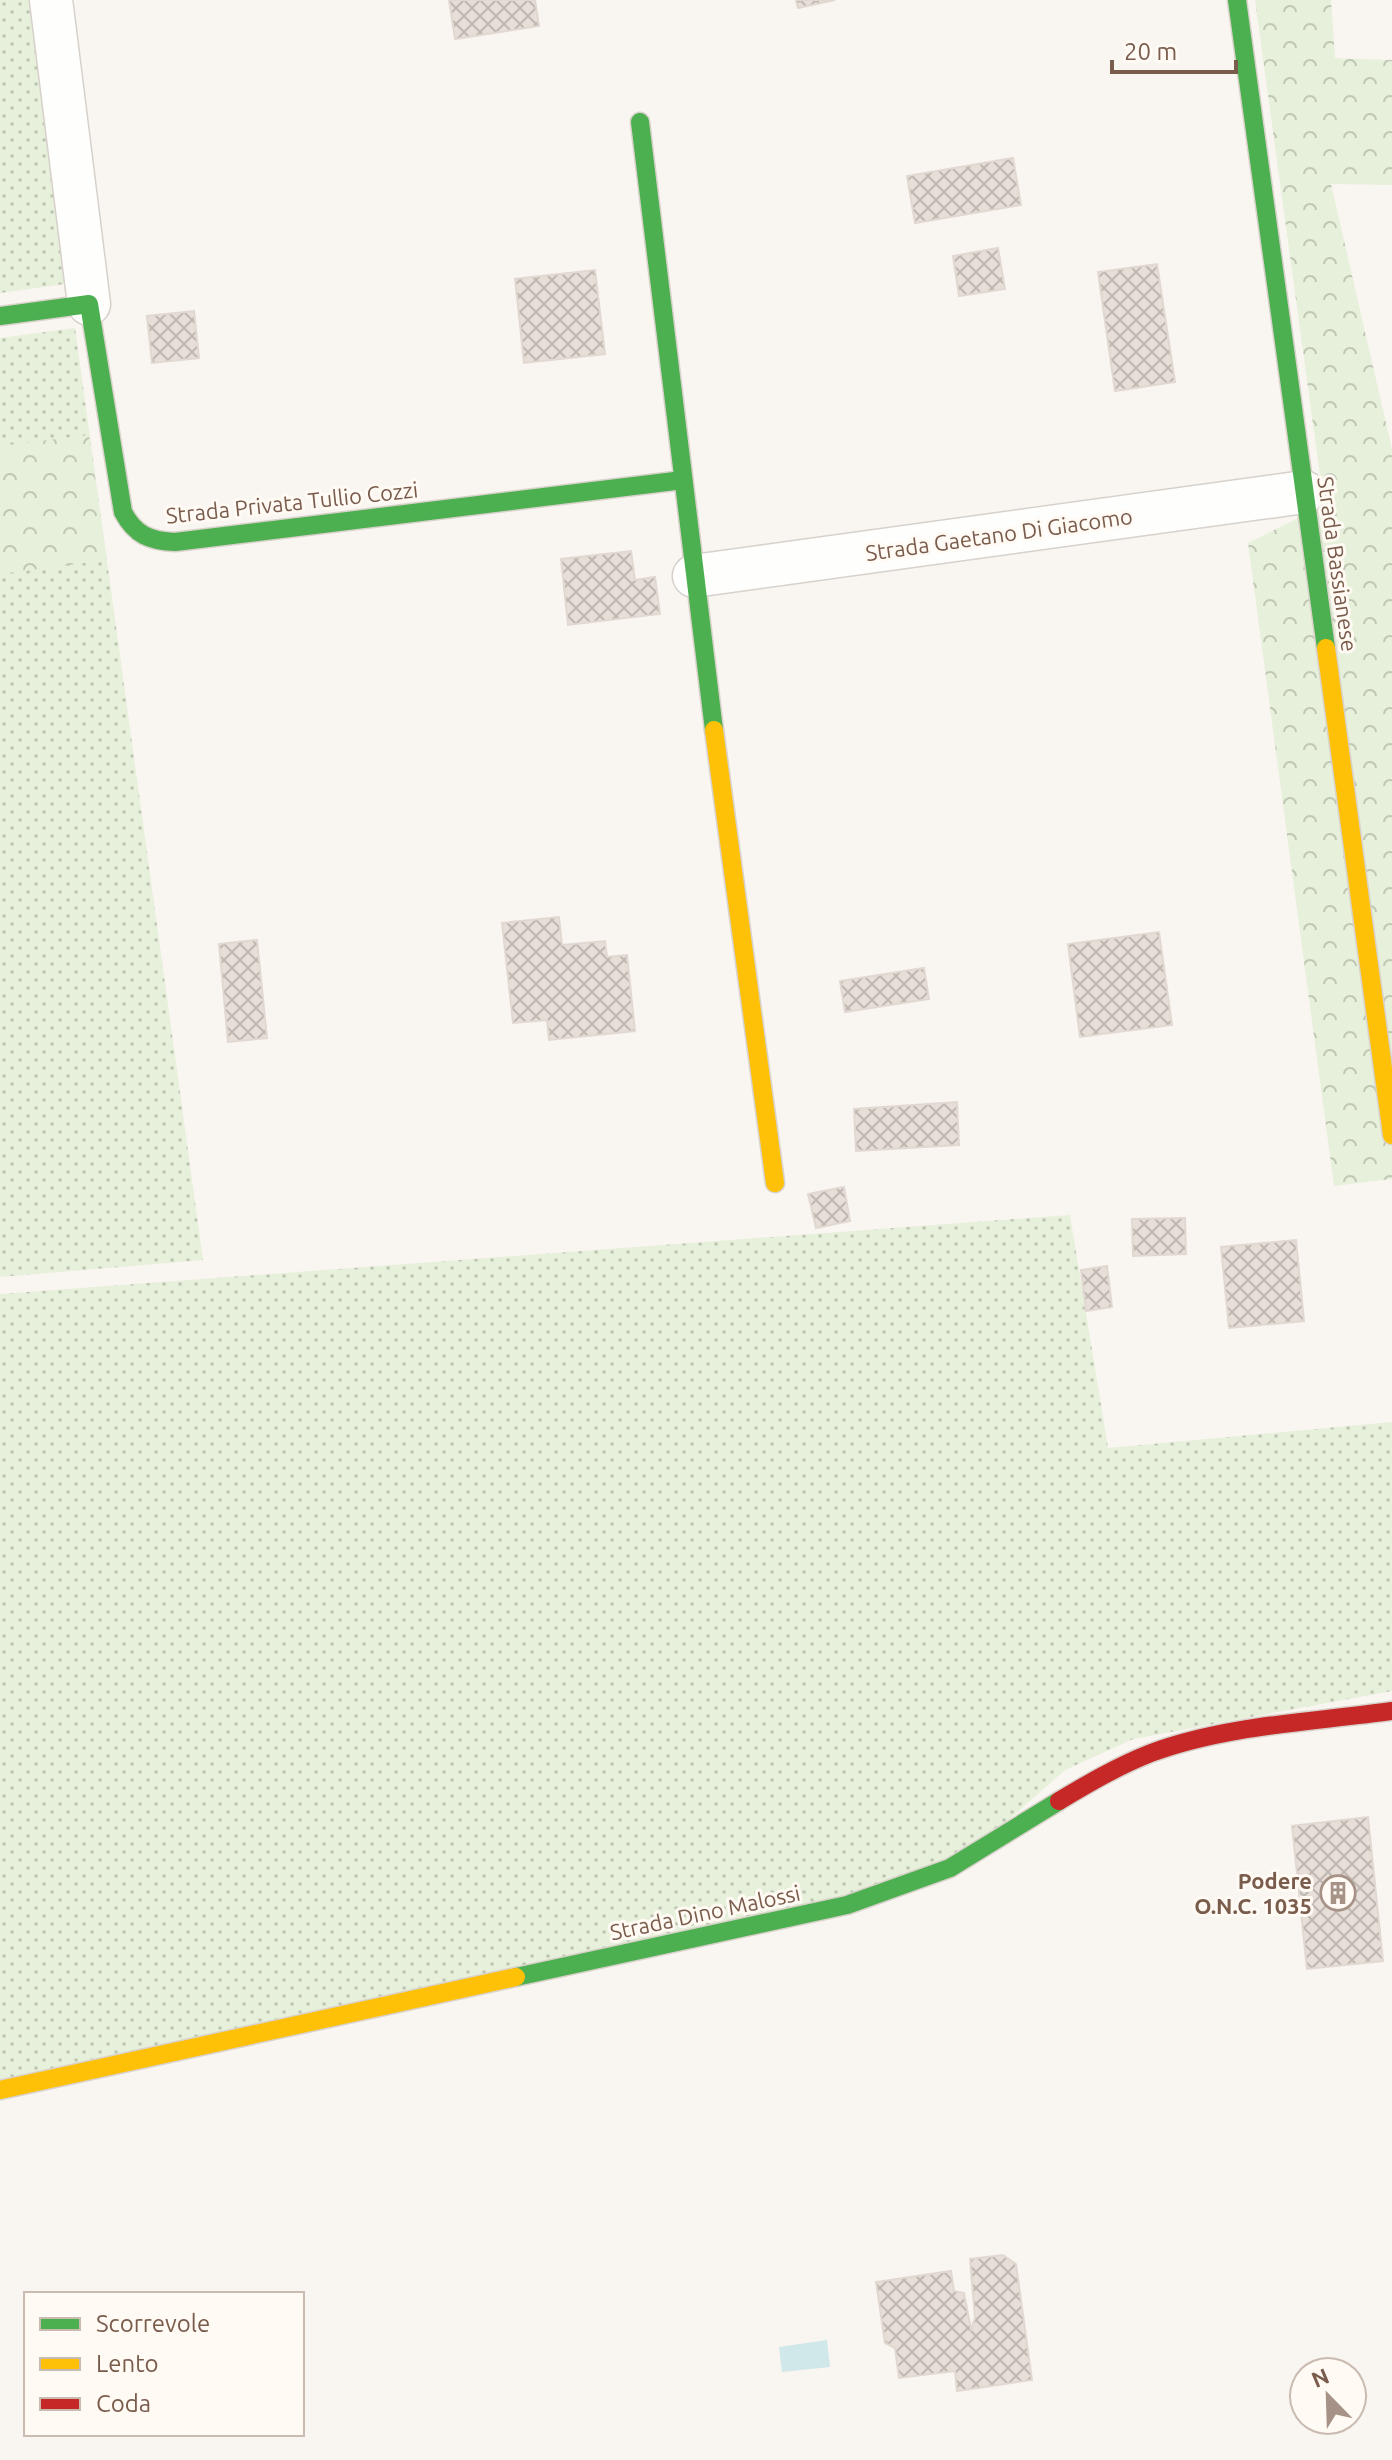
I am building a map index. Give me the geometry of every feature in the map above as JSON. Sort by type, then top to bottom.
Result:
[{"type":"street","points":[[0,316],[89,304],[51,0]]},
{"type":"street","name":"Strada Bassianese","points":[[1237,0],[1392,1135]]},
{"type":"street","points":[[640,122],[694,576],[775,1183]]},
{"type":"street","name":"Strada Privata Tullio Cozzi","points":[[89,304],[123,512],[136,534],[149,540],[175,542],[683,480]]},
{"type":"street","name":"Strada Gaetano Di Giacomo","points":[[694,576],[1304,492]]},
{"type":"street","name":"Strada Dino Malossi","points":[[0,2090],[847,1905],[950,1868],[1106,1773],[1152,1753],[1221,1735],[1392,1711]]},
{"type":"green space","points":[[0,0],[40,0],[72,283],[0,293]]},
{"type":"green space","points":[[1255,0],[1331,0],[1335,58],[1392,60],[1392,185],[1331,184],[1392,449],[1392,1179],[1334,1186],[1248,543],[1324,505]]},
{"type":"green space","points":[[75,328],[203,1260],[0,1277],[0,338]]},
{"type":"green space","points":[[89,435],[107,560],[0,574],[0,446]]},
{"type":"green space","points":[[1070,1215],[1108,1448],[1392,1422],[1392,1691],[1133,1739],[1065,1770],[997,1830],[928,1877],[0,2082],[0,1294]]},
{"type":"water","points":[[827,2340],[830,2367],[782,2372],[779,2347]]},
{"type":"building","points":[[449,0],[535,0],[539,26],[455,39]]},
{"type":"building","points":[[796,0],[835,0],[798,8]]},
{"type":"building","points":[[1013,158],[1021,205],[915,223],[907,176]]},
{"type":"building","points":[[998,248],[1005,289],[959,296],[953,256]]},
{"type":"building","points":[[1157,264],[1175,382],[1115,391],[1098,272]]},
{"type":"building","points":[[595,270],[605,354],[524,363],[515,279]]},
{"type":"building","points":[[194,311],[199,358],[152,363],[147,316]]},
{"type":"building","points":[[631,551],[635,580],[655,577],[660,614],[568,625],[561,559]]},
{"type":"building","points":[[559,917],[562,945],[605,941],[607,957],[627,955],[635,1031],[549,1040],[547,1020],[513,1023],[502,923]]},
{"type":"building","points":[[1159,932],[1172,1025],[1080,1037],[1068,944]]},
{"type":"building","points":[[257,940],[267,1038],[228,1042],[219,944]]},
{"type":"building","points":[[924,968],[929,999],[845,1012],[840,981]]},
{"type":"building","points":[[957,1102],[959,1145],[856,1151],[854,1109]]},
{"type":"building","points":[[844,1187],[850,1221],[816,1228],[808,1194]]},
{"type":"building","points":[[1185,1218],[1186,1254],[1133,1256],[1132,1219]]},
{"type":"building","points":[[1296,1240],[1304,1321],[1229,1328],[1221,1247]]},
{"type":"building","points":[[1107,1266],[1112,1307],[1086,1311],[1081,1270]]},
{"type":"building","name":"Podere O.N.C. 1035","points":[[1368,1817],[1383,1961],[1307,1969],[1292,1826]]},
{"type":"building","points":[[1003,2255],[1016,2264],[1032,2380],[957,2391],[955,2371],[899,2378],[895,2348],[885,2343],[876,2282],[951,2271],[954,2291],[964,2293],[971,2329],[975,2318],[970,2259]]},
{"type":"traffic: fast","points":[[1237,0],[1326,648]]},
{"type":"traffic: fast","points":[[640,122],[714,730]]},
{"type":"traffic: fast","points":[[0,316],[89,304],[123,512],[138,531],[158,540],[175,542],[683,480]]},
{"type":"traffic: fast","points":[[516,1977],[847,1905],[950,1868],[1059,1801]]},
{"type":"traffic: slow","points":[[1326,648],[1392,1135]]},
{"type":"traffic: slow","points":[[714,730],[775,1183]]},
{"type":"traffic: slow","points":[[0,2090],[516,1977]]},
{"type":"traffic: jam","points":[[1059,1801],[1127,1763],[1209,1736],[1392,1711]]},
{"type":"place","name":"Podere O.N.C. 1035","points":[[1338,1893]]}]
